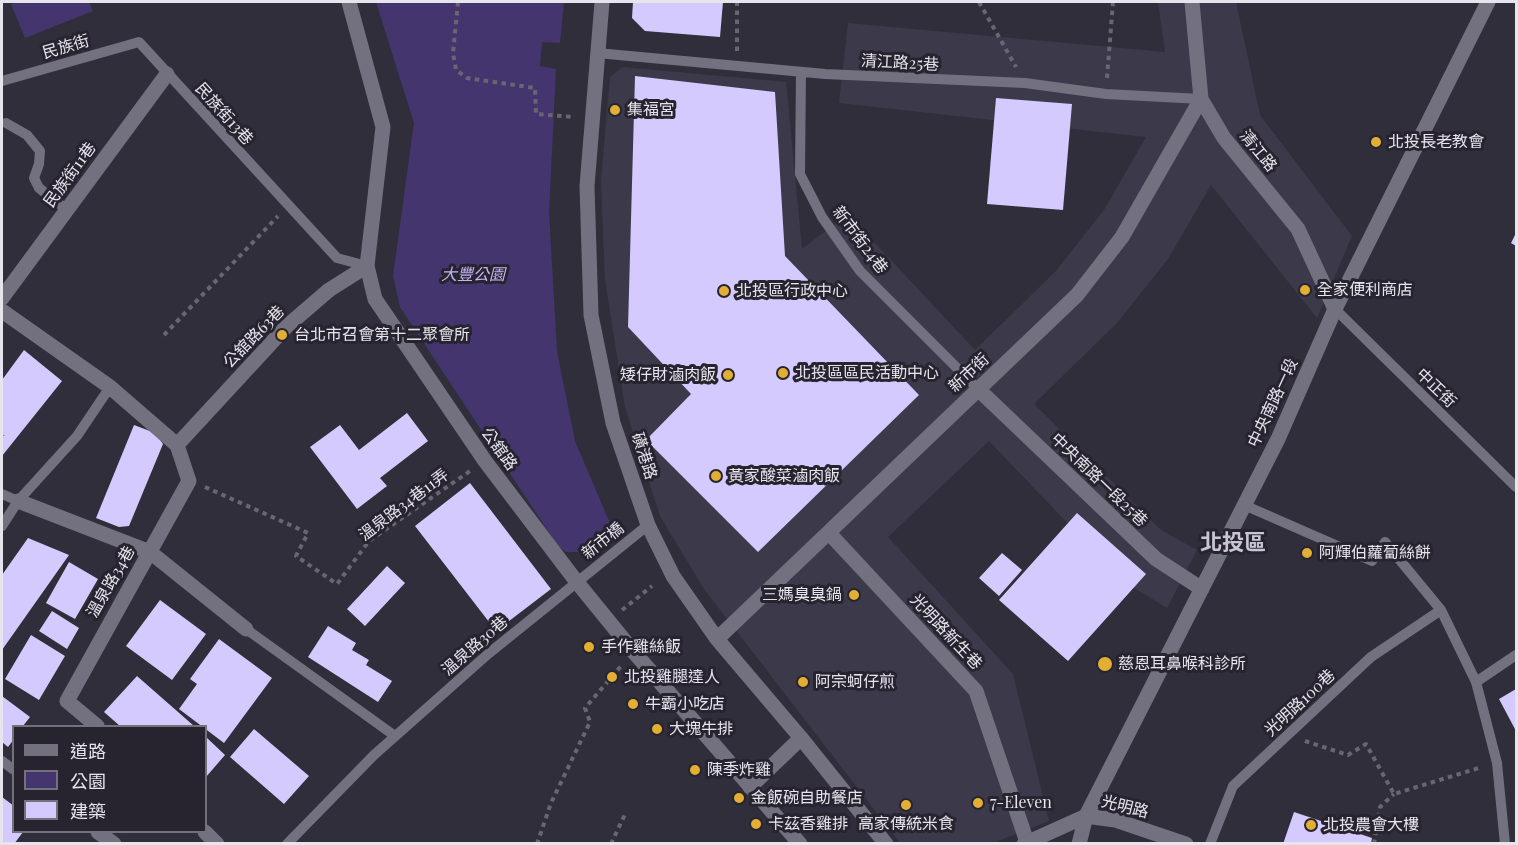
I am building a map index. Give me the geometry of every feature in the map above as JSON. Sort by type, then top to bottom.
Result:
[{"type":"street","name":"公舘路","points":[[349,2],[383,127],[367,266],[375,298],[485,461],[576,581],[633,651],[800,843]]},
{"type":"street","name":"磺港路","points":[[602,2],[587,186],[591,315],[614,423],[648,525],[673,576],[717,639],[886,843]]},
{"type":"street","name":"清江路","points":[[1192,2],[1201,99],[1224,138],[1298,229],[1335,309]]},
{"type":"street","name":"中央南路一段","points":[[1079,843],[1086,816],[1278,439],[1335,309],[1488,2]]},
{"type":"street","name":"民族街11巷","points":[[2,298],[167,74]]},
{"type":"street","name":"新市街","points":[[717,639],[1077,295],[1116,245],[1201,99]]},
{"type":"street","name":"公舘路63巷","points":[[177,445],[286,327],[329,290],[367,266]]},
{"type":"street","points":[[2,311],[110,387],[177,445],[189,481]]},
{"type":"street","name":"中央南路一段25巷","points":[[978,389],[1156,559],[1202,589]]},
{"type":"street","name":"溫泉路34巷","points":[[96,725],[67,701],[189,481]]},
{"type":"street","points":[[18,501],[150,552],[246,628]]},
{"type":"street","name":"光明路新生巷","points":[[829,533],[976,691],[1026,843]]},
{"type":"street","points":[[750,787],[801,738]]},
{"type":"street","name":"光明路","points":[[1026,843],[1086,816],[1114,820],[1186,843]]},
{"type":"street","points":[[101,833],[114,843]]},
{"type":"lane","name":"民族街13巷","points":[[139,42],[337,258],[367,266]]},
{"type":"lane","name":"民族街","points":[[2,81],[139,42]]},
{"type":"lane","name":"清江路25巷","points":[[597,52],[801,72],[1026,83],[1106,94],[1201,99]]},
{"type":"lane","name":"新市街24巷","points":[[801,72],[800,174],[822,217],[860,271],[978,389]]},
{"type":"lane","points":[[6,123],[27,135],[40,152],[34,178],[39,188],[67,210]]},
{"type":"lane","name":"中正街","points":[[1335,309],[1516,487]]},
{"type":"lane","points":[[2,526],[18,501],[77,436],[110,387]]},
{"type":"lane","points":[[2,494],[18,501]]},
{"type":"lane","points":[[1244,505],[1371,561],[1385,542],[1441,610],[1476,682],[1497,763],[1506,843]]},
{"type":"lane","name":"新市橋","points":[[576,581],[648,525]]},
{"type":"lane","name":"溫泉路30巷","points":[[287,843],[395,736],[576,581]]},
{"type":"lane","name":"光明路100巷","points":[[1210,843],[1233,786],[1371,657],[1441,610]]},
{"type":"lane","points":[[246,628],[395,736]]},
{"type":"lane","points":[[1476,682],[1516,655]]},
{"type":"path","points":[[458,2],[453,53],[456,70],[467,78],[535,87],[536,114],[591,120]]},
{"type":"path","points":[[736,66],[737,2]]},
{"type":"path","points":[[980,2],[1026,83]]},
{"type":"path","points":[[1106,94],[1113,2]]},
{"type":"path","points":[[164,335],[287,206]]},
{"type":"path","name":"溫泉路34巷11弄","points":[[189,481],[308,533],[296,556],[337,584],[369,541],[485,461]]},
{"type":"path","points":[[615,615],[652,586]]},
{"type":"path","points":[[537,843],[551,803],[590,722],[585,708],[633,651]]},
{"type":"path","points":[[1286,735],[1348,754],[1366,744],[1394,794]]},
{"type":"path","points":[[1374,843],[1380,807],[1394,794],[1497,763]]},
{"type":"path","points":[[611,843],[626,812]]},
{"type":"shaded area","points":[[1158,2],[1236,2],[1260,115],[1352,236],[1317,318],[1211,185],[1168,259],[1117,323],[1034,404],[1161,530],[1197,550],[1167,608],[1123,581],[989,441],[888,537],[1013,674],[1049,821],[993,843],[900,843],[704,589],[660,516],[625,407],[605,280],[601,180],[610,77],[622,67],[786,82],[802,249],[848,214],[975,350],[1055,272],[1104,210],[1146,137],[839,103],[848,23],[1165,52]]},
{"type":"green space","points":[[18,2],[89,2],[93,11],[25,38],[11,4]]},
{"type":"green space","name":"大豐公園","points":[[376,2],[564,2],[560,43],[542,42],[540,66],[556,69],[549,212],[557,352],[575,441],[609,521],[608,532],[602,542],[584,552],[566,552],[558,546],[400,307],[393,276],[414,123]]},
{"type":"building","points":[[633,2],[723,2],[720,37],[645,31],[632,18]]},
{"type":"building","name":"北投區行政中心","points":[[635,76],[775,92],[785,256],[919,395],[758,552],[646,440],[691,394],[628,327]]},
{"type":"building","points":[[996,98],[1072,104],[1063,210],[987,204]]},
{"type":"building","points":[[1516,233],[1516,246],[1511,243]]},
{"type":"building","points":[[24,350],[62,381],[2,456],[2,435],[5,436],[2,434],[2,380]]},
{"type":"building","points":[[407,413],[428,441],[380,478],[387,486],[357,509],[310,447],[340,425],[359,450]]},
{"type":"building","points":[[134,425],[155,433],[163,444],[129,526],[119,527],[96,518]]},
{"type":"building","points":[[470,483],[551,589],[496,631],[415,526]]},
{"type":"building","points":[[1077,513],[1146,574],[1068,661],[999,600]]},
{"type":"building","points":[[28,538],[69,555],[2,650],[2,575]]},
{"type":"building","points":[[1002,553],[1022,570],[999,596],[979,578]]},
{"type":"building","points":[[69,562],[98,579],[75,619],[46,603]]},
{"type":"building","points":[[387,566],[405,583],[365,626],[347,609]]},
{"type":"building","points":[[160,600],[206,634],[172,680],[126,646]]},
{"type":"building","points":[[52,611],[79,628],[67,649],[39,631]]},
{"type":"building","points":[[328,626],[356,643],[352,650],[369,660],[366,665],[392,681],[378,702],[308,657]]},
{"type":"building","points":[[31,635],[65,656],[39,700],[5,679]]},
{"type":"building","points":[[219,639],[272,678],[224,743],[207,730],[207,725],[200,725],[179,709],[197,684],[190,679]]},
{"type":"building","points":[[137,676],[193,725],[119,725],[104,712]]},
{"type":"building","points":[[1516,689],[1516,731],[1499,699]]},
{"type":"building","points":[[2,696],[30,717],[24,725],[12,725],[12,742],[8,747],[2,742]]},
{"type":"building","points":[[254,729],[309,776],[284,804],[230,757]]},
{"type":"building","points":[[207,738],[225,755],[207,776]]},
{"type":"building","points":[[2,797],[12,804],[12,833],[22,833],[14,844],[2,844]]},
{"type":"building","name":"北投農會大樓","points":[[1294,812],[1372,838],[1371,844],[1283,844]]},
{"type":"place","name":"集福宮","points":[[615,110]]},
{"type":"place","name":"北投長老教會","points":[[1376,142]]},
{"type":"place","name":"全家便利商店","points":[[1305,290]]},
{"type":"place","name":"北投區行政中心","points":[[724,291]]},
{"type":"place","name":"台北市召會第十二聚會所","points":[[282,335]]},
{"type":"place","name":"北投區區民活動中心","points":[[783,373]]},
{"type":"place","name":"矮仔財滷肉飯","points":[[728,375]]},
{"type":"place","name":"黃家酸菜滷肉飯","points":[[716,476]]},
{"type":"place","name":"阿輝伯蘿蔔絲餅","points":[[1307,553]]},
{"type":"place","name":"三媽臭臭鍋","points":[[854,595]]},
{"type":"place","name":"手作雞絲飯","points":[[589,647]]},
{"type":"place","name":"慈恩耳鼻喉科診所","points":[[1105,664]]},
{"type":"place","name":"北投雞腿達人","points":[[612,677]]},
{"type":"place","name":"阿宗蚵仔煎","points":[[803,682]]},
{"type":"place","name":"牛霸小吃店","points":[[633,704]]},
{"type":"place","name":"大塊牛排","points":[[657,729]]},
{"type":"place","name":"陳季炸雞","points":[[695,770]]},
{"type":"place","name":"金飯碗自助餐店","points":[[739,798]]},
{"type":"place","name":"7-Eleven","points":[[978,803]]},
{"type":"place","name":"高家傳統米食","points":[[906,805]]},
{"type":"place","name":"卡茲香雞排","points":[[756,824]]},
{"type":"place","name":"北投農會大樓","points":[[1311,825]]},
{"type":"district","name":"北投區","points":[[1233,543]]}]
